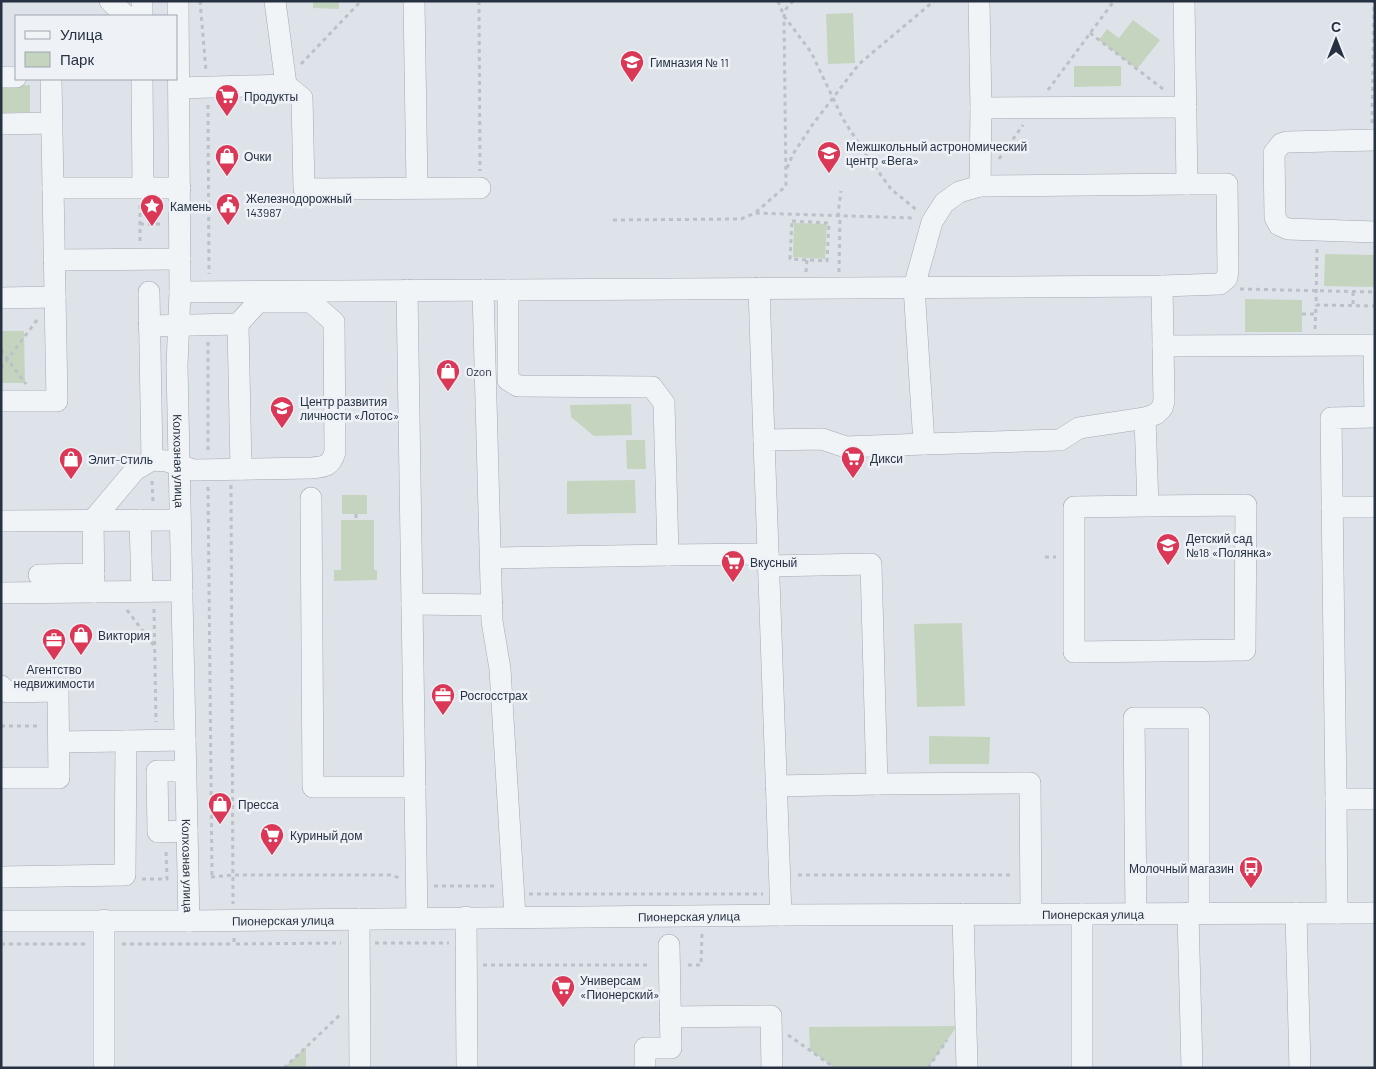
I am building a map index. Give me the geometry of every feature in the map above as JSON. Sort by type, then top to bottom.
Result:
[{"type":"street","points":[[110,1],[125,15]]},
{"type":"street","points":[[142,1],[142,15]]},
{"type":"street","name":"Колхозная улица","points":[[178,1],[180,292],[177,345],[189,922]]},
{"type":"street","points":[[275,1],[286,85]]},
{"type":"street","points":[[414,1],[417,188]]},
{"type":"street","points":[[979,1],[980,186]]},
{"type":"street","points":[[1184,1],[1187,184]]},
{"type":"street","points":[[1,77],[15,77]]},
{"type":"street","points":[[1,401],[57,401],[50,80]]},
{"type":"street","points":[[142,80],[143,188]]},
{"type":"street","points":[[179,88],[286,85],[302,98],[304,189],[480,188]]},
{"type":"street","points":[[981,108],[1186,107]]},
{"type":"street","points":[[1,124],[51,123]]},
{"type":"street","points":[[1373,140],[1287,142],[1282,144],[1274,153],[1275,217],[1279,225],[1288,229],[1375,232]]},
{"type":"street","points":[[180,292],[280,296],[407,290],[508,290],[914,287],[1162,286],[1213,285],[1220,284],[1227,278],[1227,184],[980,186],[959,192],[944,203],[932,222],[914,287],[924,444]]},
{"type":"street","points":[[53,188],[180,188]]},
{"type":"street","points":[[54,260],[180,259]]},
{"type":"street","points":[[764,440],[822,439],[846,447],[1060,440],[1079,428],[1145,418],[1156,414],[1162,408],[1164,401],[1162,286]]},
{"type":"street","points":[[759,288],[781,915]]},
{"type":"street","points":[[407,290],[417,918]]},
{"type":"street","points":[[483,290],[492,621],[500,669],[515,917]]},
{"type":"street","points":[[508,290],[508,380],[518,386],[652,387],[664,404],[668,555]]},
{"type":"street","points":[[149,292],[152,460]]},
{"type":"street","points":[[100,586],[93,520],[135,470],[152,460],[167,461],[194,470],[236,470],[320,468],[333,461],[335,452],[334,322],[311,302],[280,296],[258,302],[238,324],[236,470]]},
{"type":"street","points":[[1,298],[55,297]]},
{"type":"street","points":[[150,326],[238,324]]},
{"type":"street","points":[[1163,346],[1374,345],[1374,417],[1331,418],[1337,913]]},
{"type":"street","points":[[1145,418],[1148,506]]},
{"type":"street","points":[[311,498],[313,786],[415,786]]},
{"type":"street","points":[[1246,505],[1245,650],[1074,652],[1074,507],[1148,506],[1246,505]]},
{"type":"street","points":[[1332,507],[1375,507]]},
{"type":"street","points":[[147,520],[148,591]]},
{"type":"street","points":[[1,521],[180,520]]},
{"type":"street","points":[[491,558],[668,555],[871,564],[877,784]]},
{"type":"street","points":[[39,575],[100,586],[148,591],[182,591]]},
{"type":"street","points":[[1,593],[100,586]]},
{"type":"street","points":[[412,604],[492,605]]},
{"type":"street","points":[[1,686],[7,692],[58,692],[54,734],[59,778],[1,778]]},
{"type":"street","points":[[1136,914],[1134,718],[1199,718],[1192,1068]]},
{"type":"street","points":[[54,734],[126,741],[185,740]]},
{"type":"street","points":[[1,877],[124,875],[126,741]]},
{"type":"street","points":[[186,770],[157,771],[158,832],[187,831]]},
{"type":"street","points":[[776,786],[1030,783],[1031,914]]},
{"type":"street","points":[[1336,799],[1375,799]]},
{"type":"street","points":[[1296,913],[1300,1068]]},
{"type":"street","name":"Пионерская улица","points":[[1,921],[104,920],[189,922],[515,917],[1375,913]]},
{"type":"street","points":[[963,914],[966,1068]]},
{"type":"street","points":[[1082,914],[1082,1068]]},
{"type":"street","points":[[466,918],[467,1068]]},
{"type":"street","points":[[359,919],[360,1068]]},
{"type":"street","points":[[104,920],[104,1068]]},
{"type":"street","points":[[645,1068],[645,1048],[671,1048],[669,955]]},
{"type":"street","points":[[670,1017],[771,1016],[772,1068]]},
{"type":"path","points":[[200,1],[207,88],[208,292]]},
{"type":"path","points":[[286,85],[294,71],[361,1]]},
{"type":"path","points":[[479,1],[480,188]]},
{"type":"path","points":[[778,1],[784,16],[811,52],[843,119],[867,156],[891,189],[932,222]]},
{"type":"path","points":[[613,220],[741,219],[755,213],[786,186],[784,16],[786,9],[793,1]]},
{"type":"path","points":[[786,171],[793,154],[812,124],[859,64],[934,1]]},
{"type":"path","points":[[1373,140],[1374,1]]},
{"type":"path","points":[[1090,34],[1186,107]]},
{"type":"path","points":[[839,288],[840,217],[838,214],[841,191]]},
{"type":"path","points":[[755,213],[910,218],[932,222]]},
{"type":"path","points":[[810,215],[810,222]]},
{"type":"path","points":[[792,221],[810,222],[829,223],[827,261],[790,259],[792,221]]},
{"type":"path","points":[[140,224],[161,224]]},
{"type":"path","points":[[1314,345],[1317,249]]},
{"type":"path","points":[[1213,285],[1213,289],[1375,292]]},
{"type":"path","points":[[1353,292],[1353,306]]},
{"type":"path","points":[[1,368],[55,297]]},
{"type":"path","points":[[1316,305],[1375,306]]},
{"type":"path","points":[[1302,314],[1315,314]]},
{"type":"path","points":[[208,324],[212,877]]},
{"type":"path","points":[[1,350],[39,401]]},
{"type":"path","points":[[147,520],[152,460]]},
{"type":"path","points":[[236,470],[234,944],[466,942]]},
{"type":"path","points":[[356,514],[356,520]]},
{"type":"path","points":[[100,586],[155,647]]},
{"type":"path","points":[[148,591],[155,647],[157,741]]},
{"type":"path","points":[[1,726],[54,734]]},
{"type":"path","points":[[166,832],[167,879]]},
{"type":"path","points":[[206,878],[234,875],[392,875],[416,884],[501,886],[514,894],[765,894],[788,875],[1030,875]]},
{"type":"path","points":[[483,958],[483,966],[669,955],[701,965]]},
{"type":"path","points":[[284,1068],[359,997]]},
{"type":"path","points":[[771,1023],[835,1068]]},
{"type":"green space","points":[[313,1],[339,1],[339,9],[313,8]]},
{"type":"green space","points":[[853,13],[855,63],[828,64],[826,14]]},
{"type":"green space","points":[[1133,20],[1160,40],[1137,69],[1099,40],[1107,29],[1119,38]]},
{"type":"green space","points":[[1074,66],[1121,66],[1121,86],[1074,87]]},
{"type":"green space","points":[[1,85],[30,85],[30,112],[1,113]]},
{"type":"green space","points":[[794,223],[827,224],[825,259],[793,257]]},
{"type":"green space","points":[[1325,254],[1375,255],[1375,287],[1324,286]]},
{"type":"green space","points":[[1245,299],[1302,300],[1302,332],[1245,332]]},
{"type":"green space","points":[[1,331],[24,331],[25,383],[1,383]]},
{"type":"green space","points":[[631,404],[632,435],[594,436],[571,417],[570,405]]},
{"type":"green space","points":[[626,440],[645,440],[646,469],[627,469]]},
{"type":"green space","points":[[635,480],[636,513],[567,514],[567,481]]},
{"type":"green space","points":[[342,495],[367,495],[367,514],[342,514]]},
{"type":"green space","points":[[341,520],[374,520],[374,570],[377,570],[377,580],[334,581],[334,570],[341,570]]},
{"type":"green space","points":[[962,623],[965,706],[917,707],[914,624]]},
{"type":"green space","points":[[929,736],[990,737],[989,764],[929,764]]},
{"type":"green space","points":[[957,1026],[928,1068],[835,1068],[810,1050],[809,1027]]},
{"type":"green space","points":[[306,1047],[306,1068],[284,1068]]},
{"type":"place","name":"Гимназия № 11","points":[[632,83]]},
{"type":"place","name":"Продукты","points":[[227,117]]},
{"type":"place","name":"Межшкольный астрономический центр «Вега»","points":[[829,174]]},
{"type":"place","name":"Очки","points":[[227,177]]},
{"type":"place","name":"Железнодорожный 143987","points":[[228,226]]},
{"type":"place","name":"Камень","points":[[152,227]]},
{"type":"place","name":"Ozon","points":[[448,392]]},
{"type":"place","name":"Центр развития личности «Лотос»","points":[[282,429]]},
{"type":"place","name":"Дикси","points":[[853,479]]},
{"type":"place","name":"Элит-Cтиль","points":[[71,480]]},
{"type":"place","name":"Детский сад №18 «Полянка»","points":[[1168,566]]},
{"type":"place","name":"Вкусный","points":[[733,583]]},
{"type":"place","name":"Виктория","points":[[81,656]]},
{"type":"place","name":"Агентство недвижимости","points":[[54,661]]},
{"type":"place","name":"Росгосстрах","points":[[443,716]]},
{"type":"place","name":"Пресса","points":[[220,825]]},
{"type":"place","name":"Куриный дом","points":[[272,856]]},
{"type":"place","name":"Молочный магазин","points":[[1251,889]]},
{"type":"place","name":"Универсам «Пионерский»","points":[[563,1008]]}]
